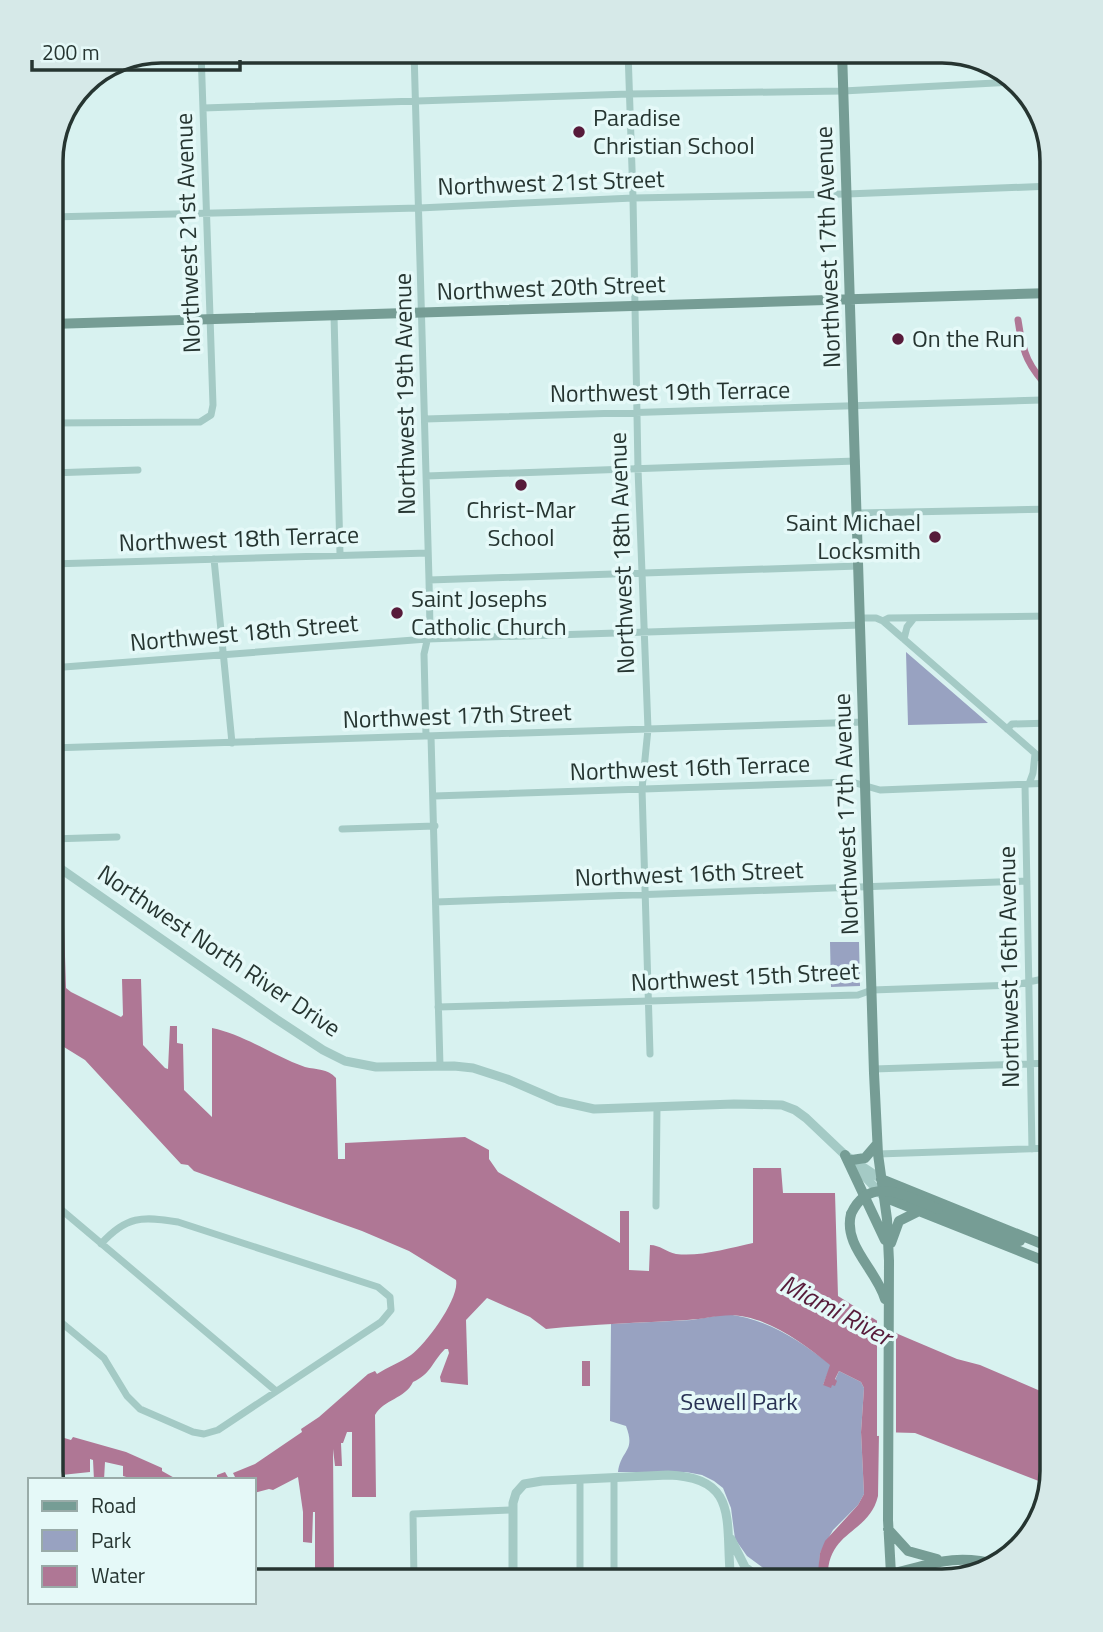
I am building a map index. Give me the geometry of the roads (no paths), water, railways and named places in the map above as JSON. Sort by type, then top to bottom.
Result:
[{"type":"main road","name":"Northwest 17th Avenue","points":[[842,63],[874,1069],[878,1149],[888,1249],[887,1434],[891,1569]]},
{"type":"main road","name":"Northwest 20th Street","points":[[63,324],[1040,293]]},
{"type":"main road","points":[[878,1149],[865,1158],[848,1158],[888,1249]]},
{"type":"main road","name":"Northwest North River Drive","points":[[881,1179],[1040,1245]]},
{"type":"main road","points":[[887,1310],[878,1279],[850,1237],[850,1214],[863,1196],[881,1190],[898,1193],[1040,1246]]},
{"type":"main road","name":"Northwest North River Drive","points":[[884,1197],[1040,1259]]},
{"type":"main road","points":[[888,1249],[895,1237],[899,1221],[919,1211]]},
{"type":"main road","points":[[888,1528],[908,1551],[940,1560],[981,1561]]},
{"type":"main road","points":[[917,1569],[940,1560]]},
{"type":"street","name":"Northwest 21st Avenue","points":[[63,423],[200,422],[211,415],[213,405],[201,63]]},
{"type":"street","name":"Northwest 19th Avenue","points":[[414,63],[430,628],[424,653],[434,796],[440,1066]]},
{"type":"street","name":"Northwest 18th Avenue","points":[[628,63],[636,411],[648,729],[642,789],[650,1054]]},
{"type":"street","points":[[203,108],[629,94],[843,91],[1001,83]]},
{"type":"street","name":"Northwest 21st Street","points":[[63,217],[419,208],[633,198],[1040,186]]},
{"type":"street","points":[[334,315],[340,554]]},
{"type":"street","name":"Northwest 19th Terrace","points":[[425,419],[1040,400]]},
{"type":"street","points":[[426,476],[856,461]]},
{"type":"street","points":[[63,473],[138,470]]},
{"type":"street","points":[[858,513],[1040,509]]},
{"type":"street","name":"Northwest 18th Terrace","points":[[63,564],[428,553]]},
{"type":"street","points":[[214,559],[232,743]]},
{"type":"street","points":[[429,580],[859,566]]},
{"type":"street","points":[[1040,616],[888,618],[883,621],[1040,758]]},
{"type":"street","name":"Northwest 18th Street","points":[[63,667],[427,639],[861,621],[874,618],[883,621]]},
{"type":"street","points":[[904,639],[907,626],[914,618]]},
{"type":"street","name":"Northwest 17th Street","points":[[63,748],[864,722]]},
{"type":"street","points":[[1007,729],[1012,724],[1040,723]]},
{"type":"street","points":[[1027,785],[1033,773],[1035,754]]},
{"type":"street","name":"Northwest 16th Terrace","points":[[434,796],[852,782],[880,790],[1040,784]]},
{"type":"street","name":"Northwest 16th Avenue","points":[[1027,785],[1032,1149]]},
{"type":"street","points":[[342,829],[435,826]]},
{"type":"street","points":[[63,839],[117,837]]},
{"type":"street","name":"Northwest North River Drive","points":[[63,870],[207,972],[327,1052],[345,1061],[367,1067],[440,1066],[490,1072],[578,1107],[594,1109],[751,1104],[789,1107],[817,1127],[884,1197]]},
{"type":"street","name":"Northwest 16th Street","points":[[436,902],[1027,881]]},
{"type":"street","name":"Northwest 15th Street","points":[[439,1007],[858,995],[872,990],[1014,985],[1040,980]]},
{"type":"street","points":[[874,1069],[1040,1064]]},
{"type":"street","points":[[656,1206],[657,1107]]},
{"type":"street","points":[[878,1149],[1040,1149]]},
{"type":"street","name":"Northwest North River Drive","points":[[848,1158],[881,1179]]},
{"type":"street","points":[[63,1211],[276,1391]]},
{"type":"street","points":[[63,1324],[104,1358],[134,1404],[185,1429],[204,1434],[218,1430],[381,1322],[389,1314],[391,1301],[387,1293],[377,1287],[178,1222],[152,1219],[127,1222],[117,1227],[101,1244]]},
{"type":"street","points":[[513,1569],[513,1510],[516,1493],[527,1483],[678,1476],[701,1480],[716,1491],[723,1501],[727,1514],[730,1569]]},
{"type":"street","points":[[614,1478],[614,1569]]},
{"type":"street","points":[[580,1480],[580,1569]]},
{"type":"street","points":[[414,1569],[413,1514],[513,1510]]},
{"type":"street","points":[[728,1532],[743,1563],[750,1569]]},
{"type":"street","points":[[733,1569],[735,1565],[743,1563]]},
{"type":"water","name":"Miami River","points":[[63,925],[66,988],[121,1017],[122,979],[141,979],[143,1045],[168,1069],[170,1026],[177,1026],[177,1043],[183,1044],[184,1090],[212,1117],[212,1028],[305,1067],[325,1071],[336,1078],[338,1159],[345,1159],[345,1143],[465,1137],[489,1150],[489,1159],[498,1172],[620,1243],[620,1211],[629,1211],[629,1270],[649,1271],[650,1245],[685,1255],[753,1243],[753,1168],[781,1168],[783,1193],[835,1193],[838,1296],[898,1334],[1040,1391],[1039,1481],[915,1433],[879,1432],[878,1496],[873,1509],[866,1519],[840,1542],[833,1552],[829,1569],[818,1569],[825,1541],[858,1505],[864,1494],[861,1432],[864,1388],[861,1382],[839,1371],[835,1386],[832,1385],[831,1388],[823,1385],[830,1365],[780,1330],[746,1317],[724,1315],[546,1329],[530,1317],[487,1298],[466,1320],[468,1385],[441,1382],[440,1377],[449,1353],[448,1349],[445,1349],[424,1375],[375,1415],[376,1497],[352,1497],[352,1432],[347,1432],[341,1443],[342,1466],[335,1466],[333,1449],[334,1569],[315,1569],[315,1512],[312,1543],[303,1542],[303,1512],[298,1477],[273,1490],[256,1492],[256,1478],[232,1478],[235,1477],[233,1473],[255,1464],[302,1432],[301,1429],[319,1417],[368,1374],[375,1371],[377,1374],[411,1355],[433,1331],[447,1309],[453,1298],[456,1280],[409,1251],[362,1231],[181,1164],[85,1060],[63,1046]]},
{"type":"water","points":[[582,1361],[590,1361],[590,1386],[582,1386]]},
{"type":"water","points":[[73,1437],[126,1452],[162,1468],[162,1471],[174,1478],[130,1478],[123,1476],[123,1466],[105,1462],[104,1478],[94,1478],[93,1460],[90,1459],[90,1472],[63,1475],[63,1438],[71,1440]]},
{"type":"water","points":[[225,1472],[228,1478],[217,1478],[217,1475]]},
{"type":"waterway","points":[[1018,320],[1028,359],[1040,378]]},
{"type":"place","name":"Paradise Christian School","points":[[579,132]]},
{"type":"place","name":"On the Run","points":[[898,339]]},
{"type":"place","name":"Christ-Mar School","points":[[521,485]]},
{"type":"place","name":"Saint Michael Locksmith","points":[[935,537]]},
{"type":"place","name":"Saint Josephs Catholic Church","points":[[397,613]]},
{"type":"park label","name":"Sewell Park","points":[[739,1402]]}]
